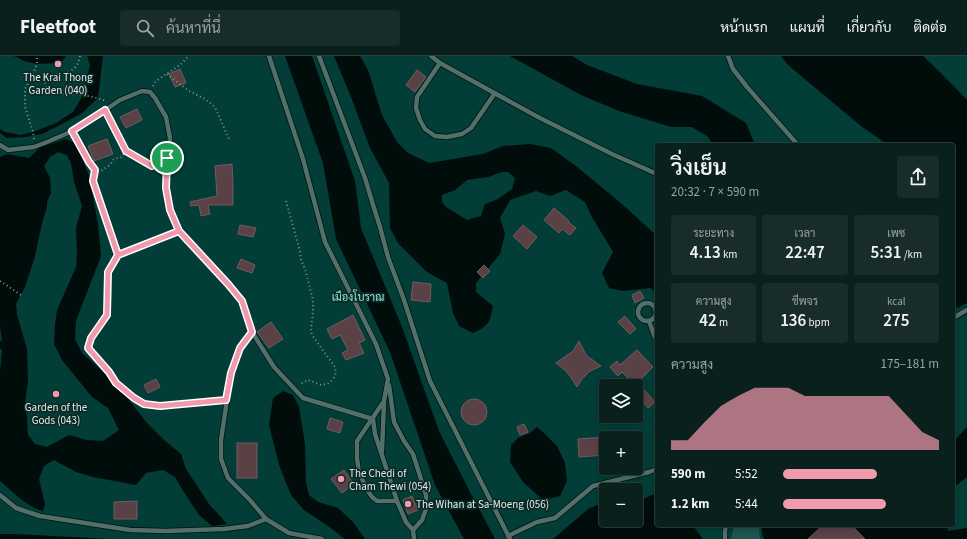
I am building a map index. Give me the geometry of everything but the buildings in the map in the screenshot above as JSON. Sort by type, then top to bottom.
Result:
[{"type":"lane","points":[[269,56],[304,159],[325,242],[376,344],[388,380],[394,422],[413,454],[426,495],[426,509],[422,520],[413,530]]},
{"type":"lane","points":[[319,56],[366,178],[388,257],[404,300],[430,381],[509,537],[537,522],[555,518],[593,486],[655,470]]},
{"type":"lane","points":[[431,56],[440,63],[538,117],[612,154],[655,173]]},
{"type":"lane","points":[[728,56],[733,69],[747,88],[796,143]]},
{"type":"lane","points":[[440,63],[417,98],[416,108],[425,129],[435,136],[446,137],[462,134],[471,128],[494,93]]},
{"type":"lane","points":[[0,145],[8,150],[34,147],[72,131],[120,100],[142,91],[150,92],[166,117],[170,138],[167,158],[166,188],[170,210],[179,231],[242,301],[252,332],[274,367],[303,398],[373,419]]},
{"type":"lane","points":[[955,317],[967,310]]},
{"type":"lane","points":[[649,321],[655,337]]},
{"type":"lane","points":[[252,332],[240,348],[231,373],[221,440],[221,459],[228,478],[266,519],[289,533],[322,539]]},
{"type":"lane","points":[[382,454],[384,401],[388,380]]},
{"type":"lane","points":[[384,401],[357,441],[357,458],[359,473],[372,497],[377,501],[397,501]]},
{"type":"lane","points":[[373,419],[375,434],[397,501],[406,522],[413,530],[414,539]]},
{"type":"lane","points":[[0,496],[16,508],[40,516],[130,530],[166,531],[224,529],[248,526],[266,519]]},
{"type":"lane","points":[[725,539],[726,527]]},
{"type":"path","points":[[34,136],[25,107],[25,89],[37,64],[37,56]]},
{"type":"path","points":[[80,56],[75,68],[64,73],[52,74],[47,78],[45,86],[54,91],[67,94],[98,98]]},
{"type":"path","points":[[150,92],[156,81],[180,65],[189,56]]},
{"type":"path","points":[[167,74],[189,91],[205,99],[215,107],[229,139]]},
{"type":"path","points":[[105,110],[126,150],[152,166],[167,158]]},
{"type":"path","points":[[72,131],[95,170],[93,181],[118,255]]},
{"type":"path","points":[[95,170],[101,170],[110,165],[114,159],[122,156],[126,150]]},
{"type":"path","points":[[286,201],[312,300],[313,312],[310,328],[312,335],[336,370],[334,378],[327,384],[308,380],[302,382],[294,388]]},
{"type":"path","points":[[179,231],[118,255],[108,272],[107,315],[91,338],[88,348],[109,372],[116,383],[144,404],[160,406],[226,400]]},
{"type":"path","points":[[0,281],[21,295]]},
{"type":"green space","name":"เมืองโบราณ","points":[[0,56],[967,56],[967,539],[0,539]]},
{"type":"green space","points":[[734,527],[759,527],[760,539],[731,539]]},
{"type":"shaded area","points":[[14,56],[66,56],[61,63],[37,64],[24,61]]},
{"type":"shaded area","points":[[87,56],[103,56],[98,98],[82,113],[42,134],[7,138],[0,133],[0,129],[5,132],[21,135],[33,132],[56,123],[73,112],[83,95],[90,65]]},
{"type":"shaded area","points":[[285,56],[312,56],[355,181],[361,228],[402,327],[439,431],[495,539],[464,539],[435,485],[390,352],[336,239],[323,163]]},
{"type":"shaded area","points":[[334,56],[360,56],[368,70],[382,115],[397,142],[408,153],[429,163],[483,154],[503,146],[530,144],[551,148],[576,166],[622,204],[655,234],[655,293],[651,288],[623,291],[609,288],[602,273],[613,252],[592,217],[585,202],[566,190],[550,196],[536,191],[510,200],[500,218],[505,234],[500,254],[476,283],[476,292],[493,306],[490,320],[486,326],[473,333],[459,326],[453,313],[447,283],[427,272],[398,243],[390,228],[389,183],[370,148]],"holes":[[[502,172],[508,172],[515,178],[512,189],[498,199],[485,204],[481,216],[467,220],[446,207],[442,202],[442,195],[455,190],[467,180],[488,177]]]},
{"type":"shaded area","points":[[510,56],[572,56],[587,65],[637,84],[702,96],[746,123],[754,143],[712,143],[707,136],[692,127],[671,127],[619,111],[581,95]]},
{"type":"shaded area","points":[[781,56],[923,56],[967,100],[967,303],[958,308],[955,306],[955,143],[885,143],[861,126],[788,65]]},
{"type":"shaded area","points":[[66,139],[77,144],[89,176],[98,224],[101,256],[76,321],[75,339],[82,353],[116,383],[147,423],[181,454],[186,469],[209,504],[227,524],[212,526],[199,515],[175,477],[163,470],[146,473],[136,485],[93,477],[76,472],[54,460],[44,466],[39,479],[45,504],[43,511],[26,503],[0,481],[0,372],[2,349],[0,349],[0,341],[2,341],[0,327],[0,157],[7,154],[29,158],[39,148]],"holes":[[[58,152],[67,155],[71,163],[74,182],[82,206],[76,228],[76,267],[57,310],[54,344],[62,360],[92,397],[108,408],[119,430],[103,441],[87,440],[69,435],[47,447],[35,444],[28,435],[25,402],[28,382],[27,349],[17,315],[16,304],[25,287],[35,256],[47,202],[51,193],[50,178],[44,166],[50,157]]]},
{"type":"shaded area","points":[[283,391],[293,395],[299,407],[305,444],[306,483],[309,495],[318,502],[338,508],[353,522],[365,539],[345,539],[304,510],[291,495],[279,465],[269,425],[273,398]]},
{"type":"shaded area","points":[[537,427],[557,446],[565,463],[567,481],[560,496],[543,500],[523,482],[510,462],[511,445],[518,438],[530,433]]},
{"type":"shaded area","points":[[967,427],[967,477],[955,486],[955,440]]},
{"type":"shaded area","points":[[655,494],[655,527],[694,527],[703,539],[553,539],[588,509],[599,505],[599,527],[643,527],[643,499]]},
{"type":"shaded area","points":[[762,527],[947,527],[948,531],[967,528],[967,539],[764,539]]},
{"type":"shaded area","points":[[0,534],[15,534],[110,539],[0,539]]},
{"type":"place","name":"The Krai Thong Garden (040)","points":[[58,64]]},
{"type":"place","name":"Garden of the Gods (043)","points":[[56,394]]},
{"type":"place","name":"The Chedi of Cham Thewi (054)","points":[[341,479]]},
{"type":"place","name":"The Wihan at Sa-Moeng (056)","points":[[408,504]]},
{"type":"route","points":[[167,158],[152,166],[126,151],[105,110],[72,131],[95,170],[93,181],[118,255],[179,231],[242,301],[252,332],[240,348],[231,373],[226,400],[160,406],[144,404],[116,383],[109,372],[88,348],[91,338],[107,315],[108,272],[118,255],[148,243],[179,231],[170,210],[166,188],[167,158]]}]
